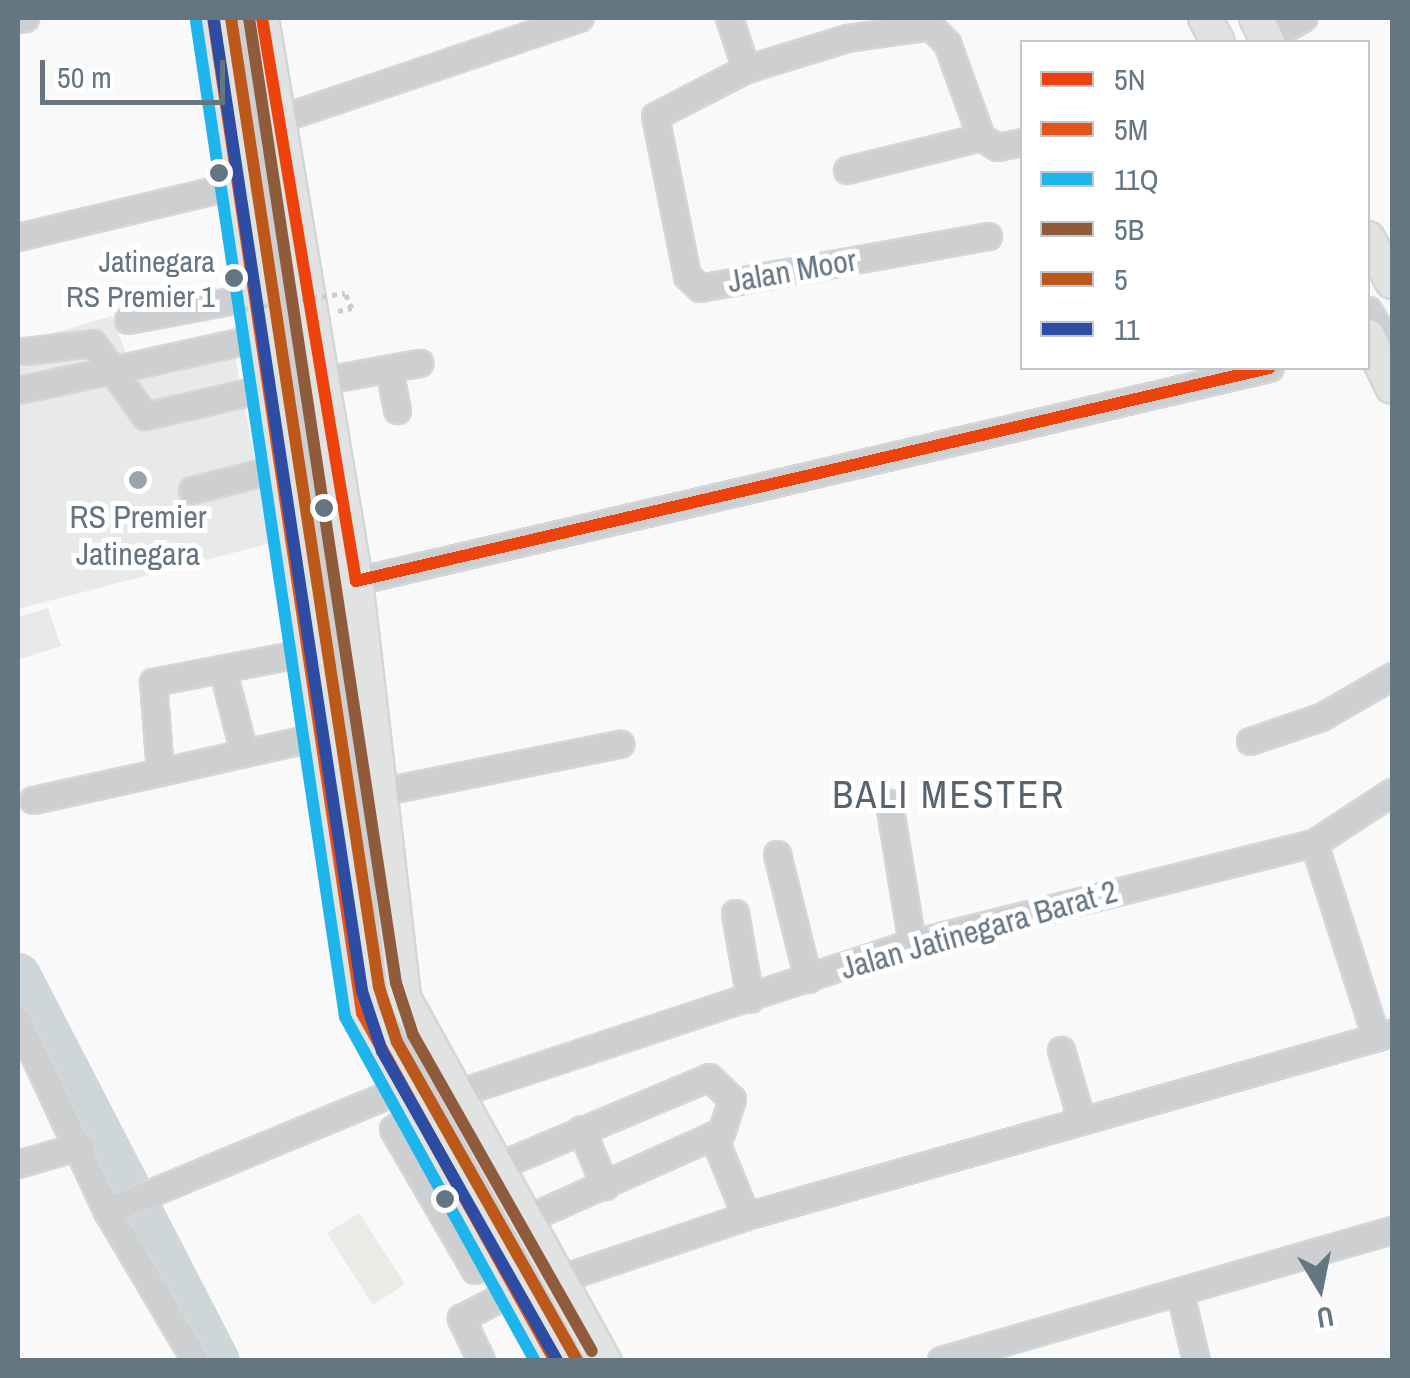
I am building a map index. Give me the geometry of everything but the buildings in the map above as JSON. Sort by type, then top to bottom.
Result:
[{"type":"main road","points":[[213,18],[251,315],[309,652],[353,980],[407,1102],[554,1360]]},
{"type":"main road","points":[[262,18],[356,581],[404,998],[452,1095],[604,1360]]},
{"type":"main road","points":[[1204,18],[1217,40]]},
{"type":"main road","points":[[1370,242],[1392,282]]},
{"type":"main road","points":[[1375,343],[1392,387]]},
{"type":"street","points":[[18,19],[25,18]]},
{"type":"street","points":[[232,18],[379,987],[397,1042],[576,1360]]},
{"type":"street","points":[[276,120],[579,18]]},
{"type":"street","points":[[729,18],[746,69]]},
{"type":"street","points":[[1221,18],[1233,40]]},
{"type":"street","points":[[1264,33],[1303,18]]},
{"type":"street","name":"Jalan Moor","points":[[981,137],[947,44],[930,26],[847,38],[746,69],[655,116],[691,284],[988,236]]},
{"type":"street","points":[[847,170],[981,137],[997,147],[1020,142]]},
{"type":"street","points":[[19,230],[236,185]]},
{"type":"street","points":[[128,320],[251,315]]},
{"type":"street","points":[[18,390],[112,370],[251,315]]},
{"type":"street","points":[[25,351],[94,343],[145,416],[266,388]]},
{"type":"street","points":[[325,380],[419,363]]},
{"type":"street","points":[[389,368],[396,410]]},
{"type":"street","points":[[356,581],[1260,370]]},
{"type":"street","points":[[192,490],[279,468]]},
{"type":"street","points":[[160,772],[150,686],[309,652]]},
{"type":"street","points":[[223,671],[244,753]]},
{"type":"street","points":[[1250,741],[1321,717],[1392,676]]},
{"type":"street","points":[[33,800],[321,736]]},
{"type":"street","points":[[379,792],[620,744]]},
{"type":"street","name":"Jalan Jatinegara Barat 2","points":[[452,1095],[912,943],[1314,843],[1392,792]]},
{"type":"street","points":[[890,803],[912,943]]},
{"type":"street","points":[[559,1279],[746,1216],[1384,1035],[1314,843]]},
{"type":"street","points":[[777,854],[808,978]]},
{"type":"street","points":[[735,914],[750,999]]},
{"type":"street","points":[[18,1023],[110,1209],[193,1360]]},
{"type":"street","points":[[1061,1050],[1082,1120]]},
{"type":"street","points":[[494,1168],[709,1077],[732,1099],[713,1135],[524,1220]]},
{"type":"street","points":[[110,1209],[407,1102]]},
{"type":"street","points":[[581,1129],[605,1186]]},
{"type":"street","points":[[713,1135],[746,1216]]},
{"type":"street","points":[[18,1164],[80,1146]]},
{"type":"street","points":[[941,1360],[1392,1230]]},
{"type":"street","points":[[481,1360],[461,1318],[514,1290]]},
{"type":"street","points":[[1180,1293],[1196,1360]]},
{"type":"path","points":[[251,315],[347,293]]},
{"type":"shaded area","name":"RS Premier Jatinegara","points":[[112,316],[126,353],[231,336],[271,543],[18,609],[18,343]]},
{"type":"shaded area","points":[[48,608],[61,646],[20,659],[18,680],[18,617]]},
{"type":"shaded area","points":[[359,1213],[405,1284],[373,1305],[327,1233]]},
{"type":"waterway","points":[[18,975],[217,1360]]},
{"type":"transit line","name":"5M","points":[[213,18],[362,1013],[554,1360]]},
{"type":"transit line","name":"5","points":[[231,18],[379,987],[397,1042],[577,1360]]},
{"type":"transit line","name":"5B","points":[[249,18],[396,983],[413,1035],[592,1351]]},
{"type":"transit line","name":"5N","points":[[262,18],[356,581],[1260,370]]},
{"type":"transit line","name":"11Q","points":[[196,21],[345,1017],[534,1360]]},
{"type":"transit line","name":"11","points":[[214,21],[362,991],[382,1051],[557,1360]]},
{"type":"place","name":"Jatinegara RS Premier 1","points":[[234,278]]},
{"type":"place","name":"RS Premier Jatinegara","points":[[138,480]]},
{"type":"district","name":"BALI MESTER","points":[[949,795]]}]
